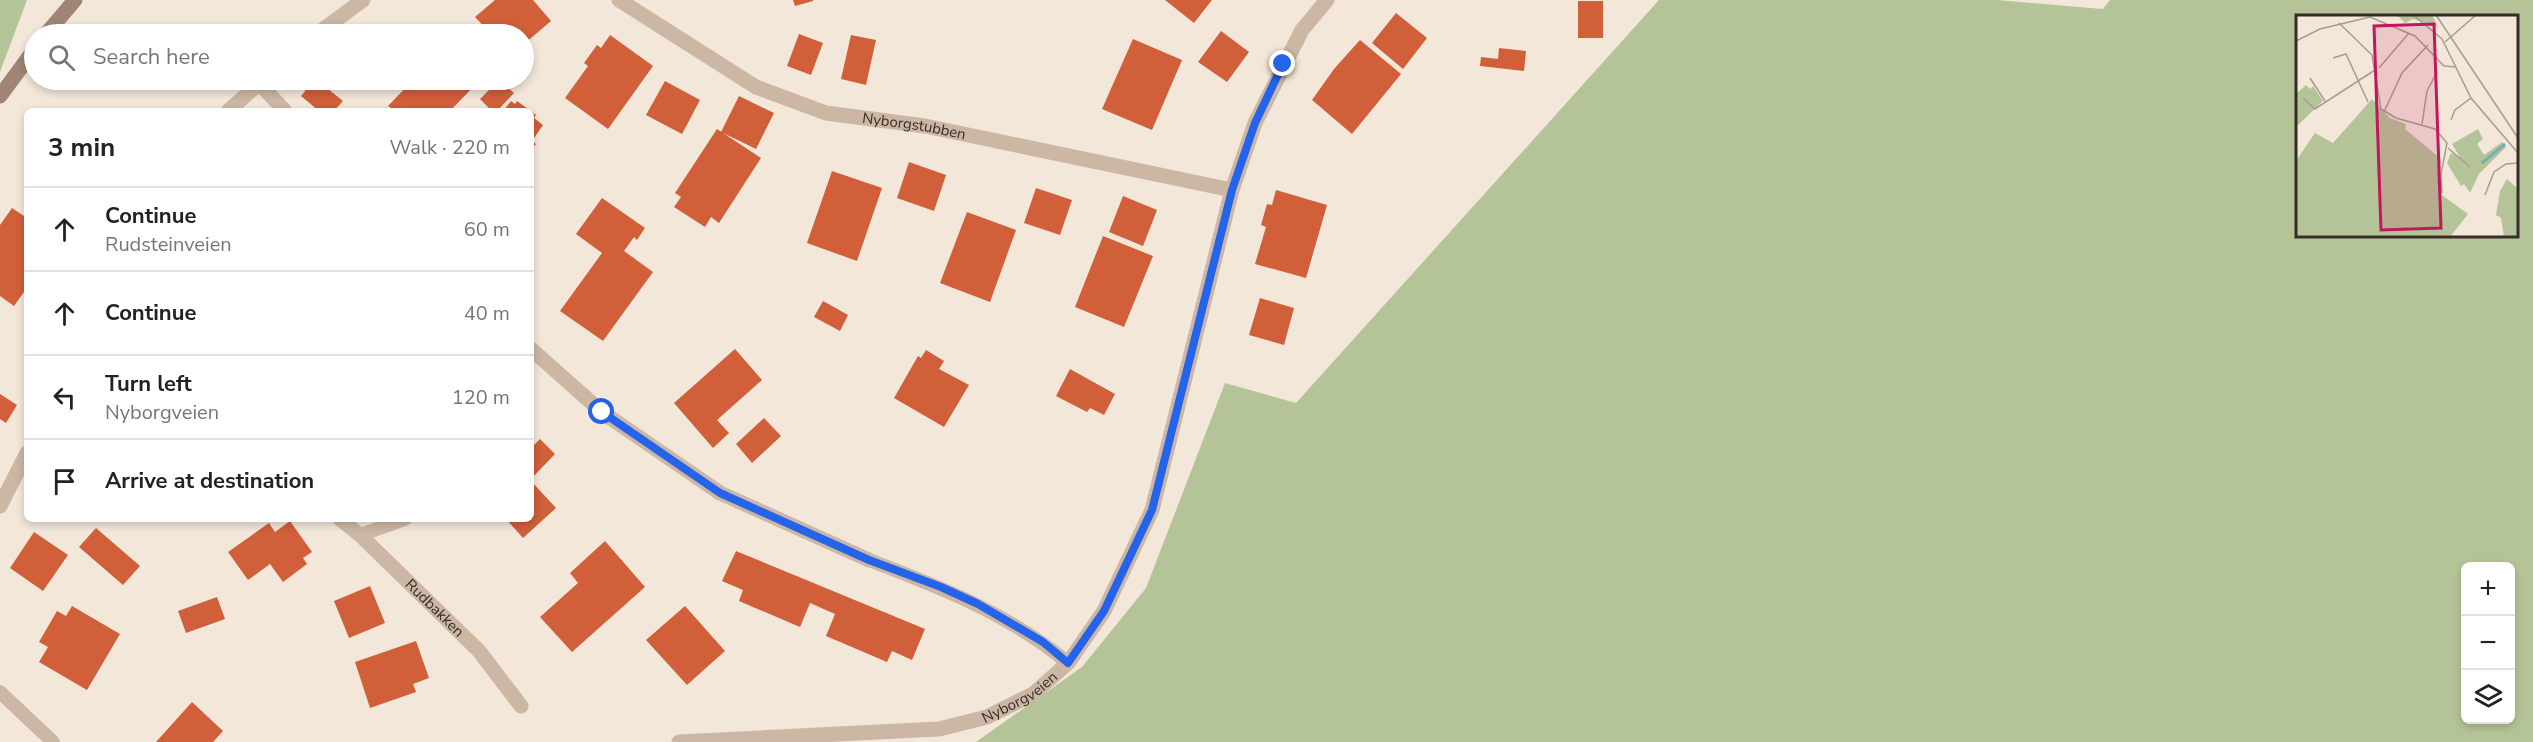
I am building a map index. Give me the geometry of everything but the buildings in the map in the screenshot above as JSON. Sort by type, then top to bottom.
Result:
[{"type":"main road","points":[[55,24],[75,0]]},
{"type":"main road","points":[[0,96],[24,64]]},
{"type":"street","points":[[331,24],[363,0]]},
{"type":"street","name":"Nyborgstubben","points":[[619,0],[756,87],[826,113],[925,126],[1232,190]]},
{"type":"street","name":"Nyborgveien","points":[[679,742],[939,729],[987,717],[1033,694],[1068,663],[1104,611],[1152,510],[1232,190],[1255,123],[1283,64],[1302,30],[1327,0]]},
{"type":"street","points":[[231,108],[251,90]]},
{"type":"street","points":[[268,90],[283,108]]},
{"type":"street","points":[[534,352],[602,412],[720,493],[869,560]]},
{"type":"street","points":[[0,506],[24,459]]},
{"type":"street","name":"Rudbakken","points":[[344,522],[360,535],[479,651],[521,706]]},
{"type":"lane","points":[[360,535],[397,522]]},
{"type":"lane","points":[[869,560],[941,587],[978,604],[1043,642],[1068,663]]},
{"type":"lane","points":[[0,692],[52,742]]},
{"type":"green space","points":[[0,0],[27,0],[0,72]]},
{"type":"green space","points":[[1659,0],[1997,0],[2103,9],[2110,0],[2533,0],[2533,742],[976,742],[1082,667],[1146,588],[1225,383],[1296,403]]},
{"type":"route","points":[[602,412],[720,493],[869,560],[941,587],[978,604],[1043,642],[1068,663],[1104,611],[1152,510],[1232,190],[1255,123],[1283,64]]}]
